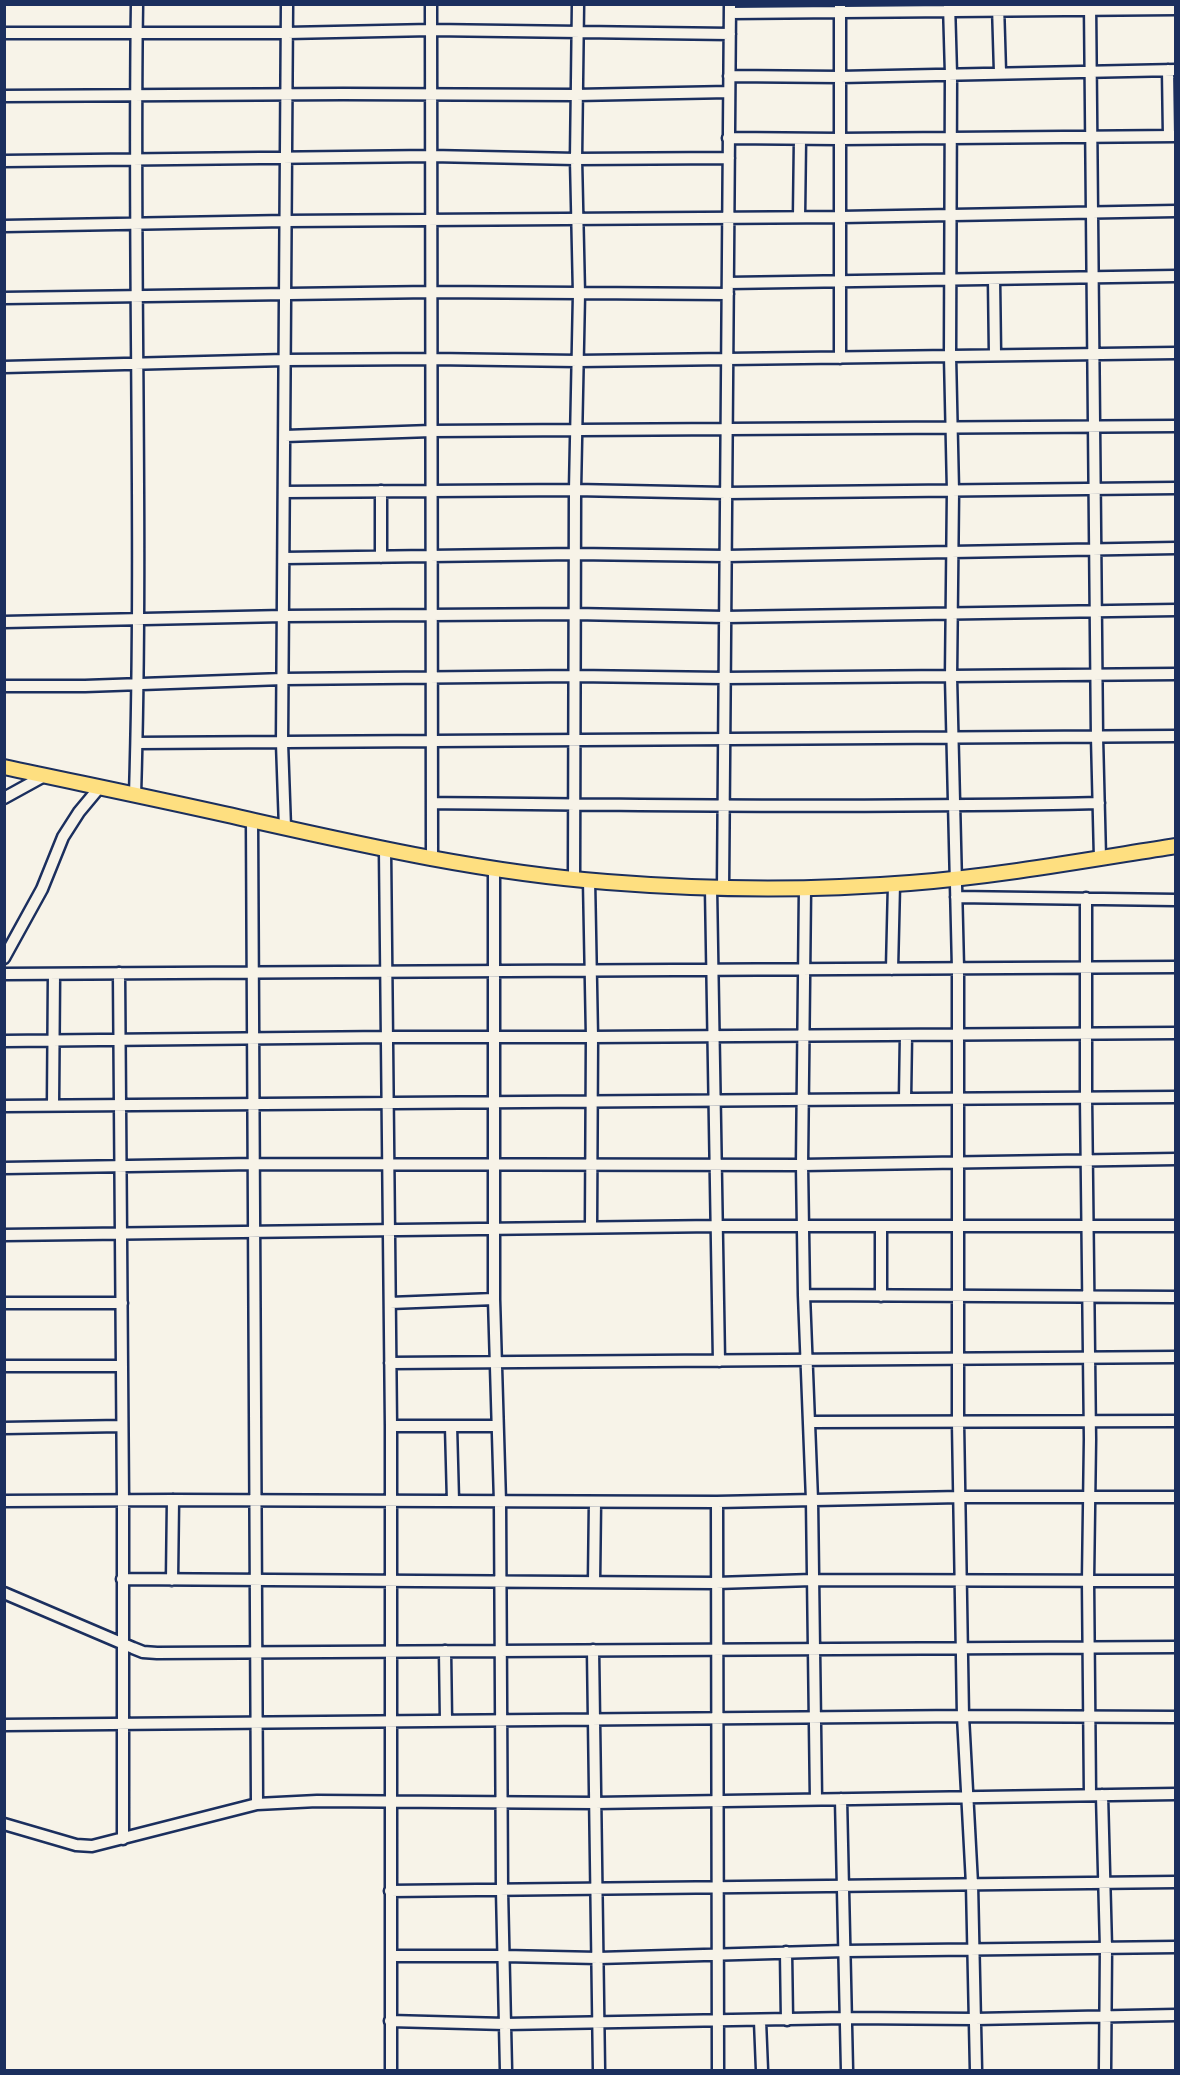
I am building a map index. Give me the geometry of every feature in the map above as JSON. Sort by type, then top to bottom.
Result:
[{"type":"main road","points":[[4,767],[385,850],[494,869],[581,880],[717,888],[805,889],[894,884],[957,878],[1176,846]]},
{"type":"street","points":[[135,795],[138,684],[137,4]]},
{"type":"street","points":[[285,828],[282,743],[287,4]]},
{"type":"street","points":[[431,4],[432,859]]},
{"type":"street","points":[[578,4],[576,804],[590,970],[591,1227]]},
{"type":"street","points":[[949,7],[951,74],[950,356],[953,491],[951,676],[958,968],[958,1423],[963,1716],[972,1884],[976,2070]]},
{"type":"street","points":[[998,7],[1000,72]]},
{"type":"street","points":[[1090,7],[1100,858]]},
{"type":"street","points":[[719,1360],[712,969],[724,806],[730,9],[1090,7],[1176,9]]},
{"type":"street","points":[[840,8],[840,358]]},
{"type":"street","points":[[4,33],[287,33],[431,30],[730,34]]},
{"type":"street","points":[[728,138],[1172,136],[1172,70],[840,77],[729,76]]},
{"type":"street","points":[[4,96],[432,93],[576,95],[729,92]]},
{"type":"street","points":[[799,217],[800,139]]},
{"type":"street","points":[[4,161],[431,156],[576,159],[729,158]]},
{"type":"street","points":[[4,226],[1176,211]]},
{"type":"street","points":[[4,298],[431,292],[579,294],[728,289],[840,282],[1176,276]]},
{"type":"street","points":[[994,279],[995,354]]},
{"type":"street","points":[[4,367],[432,358],[578,361],[1176,352]]},
{"type":"street","points":[[285,436],[576,429],[1176,426]]},
{"type":"street","points":[[284,492],[575,490],[726,493],[1176,488]]},
{"type":"street","points":[[381,491],[381,556]]},
{"type":"street","points":[[284,558],[575,554],[726,556],[1176,548]]},
{"type":"street","points":[[4,622],[284,616],[575,614],[725,617],[1176,610]]},
{"type":"street","points":[[4,686],[575,676],[724,678],[1176,674]]},
{"type":"street","points":[[137,743],[1176,736]]},
{"type":"street","points":[[4,798],[44,776]]},
{"type":"street","points":[[4,958],[36,900],[63,837],[79,812],[99,788]]},
{"type":"street","points":[[432,803],[954,806],[1099,803]]},
{"type":"street","points":[[252,820],[257,1804]]},
{"type":"street","points":[[385,850],[391,1426],[391,2070]]},
{"type":"street","points":[[494,869],[494,1299],[500,1502],[502,1890],[506,2070]]},
{"type":"street","points":[[892,969],[894,884]]},
{"type":"street","points":[[805,889],[802,1165],[804,1295],[812,1500],[816,1799]]},
{"type":"street","points":[[956,897],[1176,900]]},
{"type":"street","points":[[1086,898],[1090,1795]]},
{"type":"street","points":[[4,974],[1176,968]]},
{"type":"street","points":[[119,973],[123,1839]]},
{"type":"street","points":[[53,1105],[54,974]]},
{"type":"street","points":[[4,1041],[388,1036],[1176,1033]]},
{"type":"street","points":[[905,1099],[906,1035]]},
{"type":"street","points":[[4,1106],[1176,1098]]},
{"type":"street","points":[[4,1168],[254,1164],[802,1165],[1176,1159]]},
{"type":"street","points":[[881,1226],[881,1296]]},
{"type":"street","points":[[4,1235],[494,1227],[1176,1226]]},
{"type":"street","points":[[804,1295],[1176,1297]]},
{"type":"street","points":[[390,1302],[494,1299]]},
{"type":"street","points":[[4,1303],[122,1303]]},
{"type":"street","points":[[390,1363],[1176,1357]]},
{"type":"street","points":[[4,1366],[121,1366]]},
{"type":"street","points":[[809,1422],[1176,1421]]},
{"type":"street","points":[[4,1428],[122,1426]]},
{"type":"street","points":[[391,1426],[497,1426]]},
{"type":"street","points":[[451,1426],[453,1501]]},
{"type":"street","points":[[4,1501],[717,1502],[960,1497],[1176,1497]]},
{"type":"street","points":[[172,1580],[173,1500]]},
{"type":"street","points":[[594,1582],[595,1502]]},
{"type":"street","points":[[717,1502],[718,2070]]},
{"type":"street","points":[[122,1579],[716,1583],[812,1580],[1176,1581]]},
{"type":"street","points":[[4,1593],[143,1652],[157,1653],[1176,1647]]},
{"type":"street","points":[[593,1650],[598,2070]]},
{"type":"street","points":[[445,1651],[446,1720]]},
{"type":"street","points":[[4,1725],[814,1717],[1176,1717]]},
{"type":"street","points":[[4,1824],[76,1845],[92,1846],[257,1804],[317,1801],[595,1803],[1176,1794]]},
{"type":"street","points":[[1102,1795],[1106,1948],[1105,2070]]},
{"type":"street","points":[[841,1799],[847,2070]]},
{"type":"street","points":[[390,1891],[1176,1882]]},
{"type":"street","points":[[391,1956],[598,1958],[786,1952],[1176,1947]]},
{"type":"street","points":[[786,1952],[787,2020]]},
{"type":"street","points":[[390,2021],[505,2024],[1176,2015]]},
{"type":"street","points":[[760,2021],[762,2070]]}]
